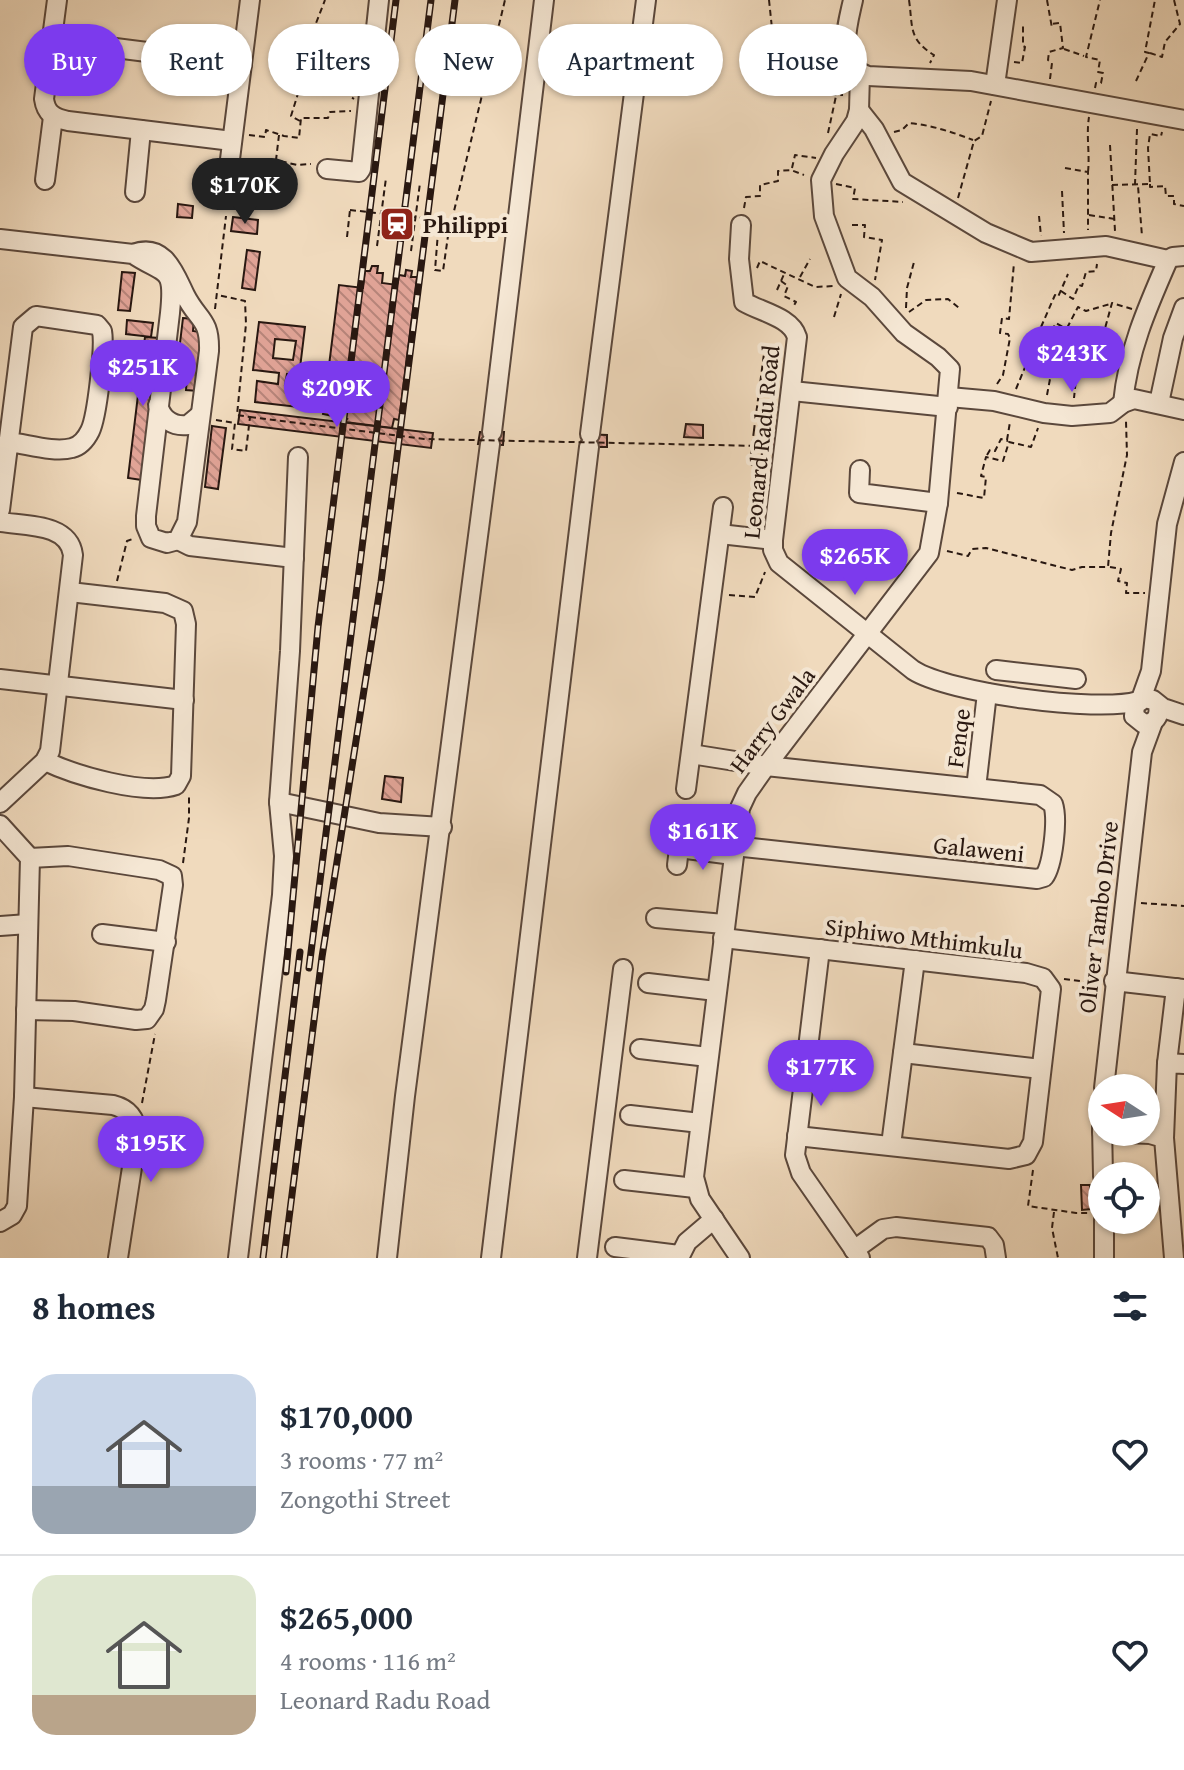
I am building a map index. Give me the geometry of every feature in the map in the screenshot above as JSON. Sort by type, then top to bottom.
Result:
[{"type":"street","points":[[54,24],[57,0]]},
{"type":"street","points":[[247,24],[250,0]]},
{"type":"street","points":[[376,24],[379,0]]},
{"type":"street","points":[[387,1258],[544,0]]},
{"type":"street","points":[[491,1258],[646,0]]},
{"type":"street","points":[[850,24],[853,0]]},
{"type":"street","points":[[995,85],[1007,0]]},
{"type":"street","points":[[867,79],[960,80],[1184,120]]},
{"type":"street","points":[[44,96],[45,106],[53,117],[45,180]]},
{"type":"street","points":[[225,199],[238,96]]},
{"type":"street","points":[[327,169],[354,173],[361,170],[368,96]]},
{"type":"street","points":[[859,96],[859,110],[852,128],[830,149],[821,180],[824,216],[847,278],[872,297]]},
{"type":"street","points":[[859,110],[878,135],[898,176],[908,188],[1018,248],[1037,253],[1101,247],[1176,258],[1145,313],[1131,354],[1123,403]]},
{"type":"street","points":[[53,117],[141,130],[233,135]]},
{"type":"street","points":[[135,192],[141,130]]},
{"type":"street","points":[[741,225],[741,279]]},
{"type":"street","points":[[0,239],[133,254],[151,253],[169,263],[175,271],[187,299],[207,327],[209,351],[208,413],[187,522],[178,540]]},
{"type":"street","points":[[133,254],[162,268],[171,282],[146,516],[148,532],[157,542],[178,540],[190,546],[294,558]]},
{"type":"street","name":"Leonard Radu Road","points":[[741,279],[744,302],[786,323],[795,330],[797,337],[773,540],[776,558],[784,569],[924,677],[987,693],[1184,715]]},
{"type":"street","name":"Harry Gwala","points":[[695,1188],[694,1166],[743,799],[920,567],[933,543],[950,369],[904,333],[872,297]]},
{"type":"street","points":[[1159,403],[1168,359],[1184,308]]},
{"type":"street","points":[[0,510],[21,336],[27,322],[40,316],[97,325],[102,331],[103,348],[92,426],[85,439],[78,445],[64,449],[9,442]]},
{"type":"street","points":[[792,391],[1007,404],[1072,416],[1110,413],[1134,399],[1184,410]]},
{"type":"street","points":[[158,405],[164,418],[173,424],[188,425],[208,413]]},
{"type":"street","points":[[238,1258],[282,895],[284,856],[279,802],[298,457]]},
{"type":"street","name":"Oliver Tambo Drive","points":[[1105,1074],[1159,595],[1171,502],[1184,462]]},
{"type":"street","points":[[860,470],[859,493],[939,497]]},
{"type":"street","points":[[686,789],[723,507]]},
{"type":"street","points":[[0,522],[62,534],[70,542],[73,555],[52,742],[45,761],[0,803]]},
{"type":"street","points":[[720,534],[773,540]]},
{"type":"street","points":[[45,761],[77,776],[162,788],[176,785],[182,769],[186,624],[183,611],[165,603],[70,592]]},
{"type":"street","points":[[996,670],[1076,679]]},
{"type":"street","points":[[1029,698],[1031,674]]},
{"type":"street","points":[[0,679],[184,700]]},
{"type":"street","name":"Fenqe","points":[[976,788],[987,693]]},
{"type":"street","name":"Galaweni","points":[[691,754],[766,766],[1040,795],[1053,804],[1056,814],[1049,868],[1044,877],[1027,879],[734,850]]},
{"type":"street","points":[[279,802],[379,823],[442,827]]},
{"type":"street","points":[[0,825],[30,858],[24,1097],[17,1206],[12,1215],[0,1222]]},
{"type":"street","points":[[679,848],[734,850]]},
{"type":"street","points":[[26,1010],[74,1011],[147,1019],[156,1000],[173,885],[172,876],[159,870],[82,858],[30,858]]},
{"type":"street","name":"Siphiwo Mthimkulu","points":[[656,918],[820,949],[1026,973],[1048,982],[1051,999],[1033,1142],[1026,1155]]},
{"type":"street","points":[[0,926],[28,924]]},
{"type":"street","points":[[102,934],[166,942]]},
{"type":"street","points":[[820,949],[797,1136],[797,1166],[857,1254],[883,1229],[896,1227],[988,1237],[996,1258]]},
{"type":"street","points":[[891,1145],[915,960]]},
{"type":"street","points":[[587,1258],[623,969]]},
{"type":"street","points":[[1114,981],[1180,989],[1176,1064],[1164,1138],[1177,1192],[1174,1258]]},
{"type":"street","points":[[648,983],[716,991]]},
{"type":"street","points":[[640,1049],[708,1057]]},
{"type":"street","points":[[903,1053],[1041,1069]]},
{"type":"street","points":[[24,1097],[113,1105],[121,1107],[132,1117],[137,1135],[118,1258]]},
{"type":"street","points":[[630,1115],[700,1123]]},
{"type":"street","points":[[797,1136],[1009,1159],[1026,1155]]},
{"type":"street","points":[[1160,1137],[1164,1138]]},
{"type":"street","points":[[624,1180],[695,1188],[740,1258]]},
{"type":"street","points":[[615,1247],[679,1256],[687,1242],[714,1219]]},
{"type":"street","points":[[1101,1234],[1104,1258]]},
{"type":"street","points":[[1105,1234],[1116,1258]]},
{"type":"path","points":[[316,24],[325,0]]},
{"type":"path","points":[[347,237],[350,210],[439,220],[435,270],[443,271],[448,236],[505,0]]},
{"type":"path","points":[[769,0],[772,24]]},
{"type":"path","points":[[909,0],[914,36],[919,46],[934,55],[926,80]]},
{"type":"path","points":[[1047,0],[1051,26],[1060,23],[1063,48]]},
{"type":"path","points":[[1086,57],[1100,0]]},
{"type":"path","points":[[1155,0],[1145,52],[1162,57],[1165,42],[1180,24],[1174,0]]},
{"type":"path","points":[[1048,96],[1052,63],[1048,60],[1049,52],[1063,48],[1100,60],[1098,72],[1103,73],[1101,83],[1096,83],[1087,131],[1090,150],[1088,215],[1101,247]]},
{"type":"path","points":[[1136,81],[1149,53]]},
{"type":"path","points":[[951,214],[974,141],[982,136],[995,85]]},
{"type":"path","points":[[297,96],[291,116],[301,121]]},
{"type":"path","points":[[351,96],[367,101]]},
{"type":"path","points":[[791,170],[795,155],[815,158],[819,151],[830,149],[836,96]]},
{"type":"path","points":[[1140,110],[1135,184],[1141,202],[1142,253]]},
{"type":"path","points":[[233,135],[265,137],[266,130],[299,138],[301,118],[328,118],[330,112],[351,112]]},
{"type":"path","points":[[1150,184],[1150,134],[1161,136],[1165,115]]},
{"type":"path","points":[[878,135],[902,130],[909,123],[929,125],[974,141]]},
{"type":"path","points":[[280,133],[276,160],[297,165],[315,164],[327,169]]},
{"type":"path","points":[[1061,291],[1073,299],[1079,285],[1082,286],[1086,272],[1096,271],[1101,247],[1115,219],[1110,145]]},
{"type":"path","points":[[1065,168],[1088,172]]},
{"type":"path","points":[[741,225],[746,197],[760,196],[760,185],[778,181],[778,171],[791,170],[855,188],[853,199],[903,203],[908,188]]},
{"type":"path","points":[[377,246],[386,178]]},
{"type":"path","points":[[411,251],[420,183]]},
{"type":"path","points":[[1112,185],[1165,186],[1166,196],[1174,196],[1174,204],[1184,206]]},
{"type":"path","points":[[1062,191],[1063,250]]},
{"type":"path","points":[[207,327],[213,320],[218,295],[226,231],[225,199]]},
{"type":"path","points":[[1088,215],[1115,219]]},
{"type":"path","points":[[852,225],[865,225],[864,237],[882,240],[872,297]]},
{"type":"path","points":[[986,457],[1003,461],[1008,441],[1007,404],[999,378],[1003,375],[1010,338],[1008,334],[1000,333],[1002,318],[1009,319],[1018,248]]},
{"type":"path","points":[[800,278],[810,259]]},
{"type":"path","points":[[741,279],[751,279],[753,268],[759,268],[760,261],[815,287],[829,288],[847,278]]},
{"type":"path","points":[[914,262],[907,288],[905,315],[926,300],[948,299],[959,308]]},
{"type":"path","points":[[777,290],[785,271]]},
{"type":"path","points":[[1007,404],[1046,311],[1055,295],[1058,297],[1068,274]]},
{"type":"path","points":[[834,317],[847,278]]},
{"type":"path","points":[[781,281],[788,286],[784,296],[796,302],[786,323]]},
{"type":"path","points":[[218,295],[245,301],[246,324],[237,415],[424,439],[762,446]]},
{"type":"path","points":[[939,497],[984,498],[986,477],[981,476],[990,450],[995,451],[1001,439],[1031,447],[1044,413],[1050,379],[1078,307],[1086,311],[1112,303],[1145,313]]},
{"type":"path","points":[[1079,372],[1094,374],[1095,366],[1109,344],[1112,335],[1104,332],[1112,303]]},
{"type":"path","points":[[1040,328],[1051,332],[1056,323],[1089,342],[1079,372],[1072,416]]},
{"type":"path","points":[[765,346],[775,347],[760,469],[752,469],[754,430],[765,346]]},
{"type":"path","points":[[1108,567],[1111,533],[1127,455],[1128,436],[1123,403]]},
{"type":"path","points":[[208,413],[214,420],[235,423],[232,449],[246,451],[250,417]]},
{"type":"path","points":[[754,430],[779,434]]},
{"type":"path","points":[[114,598],[127,541],[148,532]]},
{"type":"path","points":[[933,543],[945,551],[968,556],[972,549],[986,548],[1072,570],[1082,567],[1121,569],[1118,581],[1127,583],[1126,593],[1159,595]]},
{"type":"path","points":[[712,594],[755,597],[767,568],[784,569]]},
{"type":"path","points":[[172,876],[182,866],[190,807],[190,796],[185,789],[176,785]]},
{"type":"path","points":[[1124,901],[1184,906]]},
{"type":"path","points":[[1048,982],[1054,978],[1101,983],[1114,981]]},
{"type":"path","points":[[132,1117],[141,1106],[154,1043],[156,1027],[151,1015]]},
{"type":"path","points":[[1026,1155],[1033,1166],[1028,1206],[1088,1218]]},
{"type":"path","points":[[1054,1210],[1052,1228],[1058,1258]]},
{"type":"building","points":[[178,204],[193,206],[192,218],[177,217]]},
{"type":"building","points":[[233,217],[258,220],[257,234],[231,231]]},
{"type":"building","points":[[247,250],[260,252],[255,290],[242,288]]},
{"type":"building","points":[[372,266],[378,266],[377,273],[383,273],[382,283],[397,285],[399,275],[405,276],[406,270],[412,271],[411,277],[417,277],[399,420],[394,419],[392,428],[345,422],[347,419],[323,414],[339,285],[363,288],[365,271],[370,271]]},
{"type":"building","points":[[122,272],[135,273],[130,311],[118,310]]},
{"type":"building","points":[[183,318],[194,319],[193,331],[205,333],[198,391],[186,390],[187,377],[176,376]]},
{"type":"building","points":[[127,320],[153,323],[151,337],[126,334]]},
{"type":"building","points":[[259,322],[305,327],[299,376],[287,374],[285,385],[300,387],[298,407],[255,402],[257,381],[278,384],[279,373],[253,370]],"holes":[[[275,339],[296,341],[293,360],[273,358]]]},
{"type":"building","points":[[145,337],[159,338],[142,480],[128,478]]},
{"type":"building","points":[[240,410],[433,433],[431,448],[238,424]]},
{"type":"building","points":[[686,424],[703,425],[703,438],[684,437]]},
{"type":"building","points":[[212,426],[226,428],[218,489],[205,487]]},
{"type":"building","points":[[480,432],[504,432],[503,445],[478,444]]},
{"type":"building","points":[[583,434],[607,435],[607,447],[581,447]]},
{"type":"building","points":[[765,435],[781,436],[781,449],[765,448]]},
{"type":"building","points":[[385,776],[403,778],[401,802],[382,799]]},
{"type":"building","points":[[1081,1185],[1088,1185],[1088,1209],[1082,1210]]},
{"type":"railway","points":[[286,972],[318,627],[396,0]]},
{"type":"railway","points":[[309,968],[431,0]]},
{"type":"railway","points":[[284,1258],[322,957],[381,582],[455,0]]},
{"type":"railway","points":[[263,1258],[300,952]]},
{"type":"place","name":"Philippi","points":[[397,224]]}]
